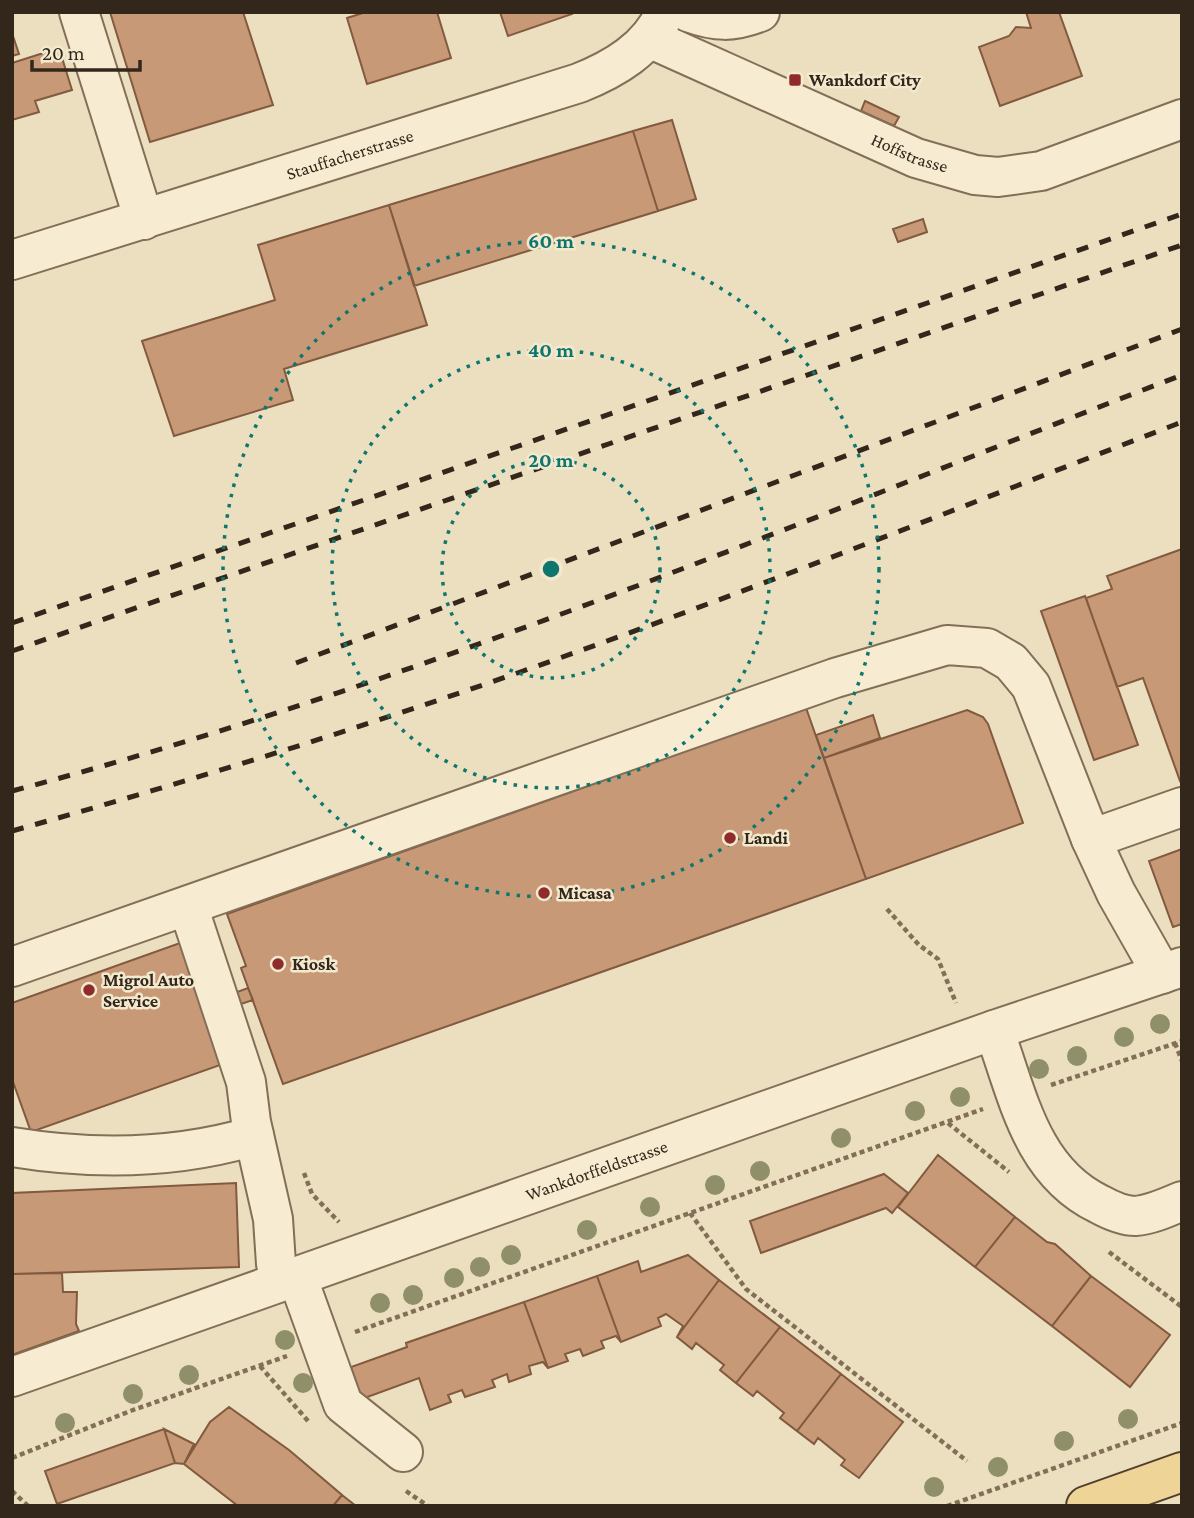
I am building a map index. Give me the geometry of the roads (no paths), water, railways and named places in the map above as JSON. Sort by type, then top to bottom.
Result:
[{"type":"main road","points":[[1086,1506],[1182,1472]]},
{"type":"street","points":[[79,12],[144,220]]},
{"type":"street","points":[[688,12],[719,22],[737,20],[760,12]]},
{"type":"street","name":"Stauffacherstrasse","points":[[12,260],[569,87],[615,67],[657,25]]},
{"type":"street","name":"Hoffstrasse","points":[[657,25],[916,158],[975,176],[998,177],[1041,171],[1182,119]]},
{"type":"street","points":[[12,967],[835,678],[947,645],[987,648],[1011,662],[1026,679],[1037,699],[1091,839],[1116,894],[1172,971]]},
{"type":"street","points":[[1091,839],[1182,807]]},
{"type":"street","points":[[188,906],[246,1082],[254,1136],[273,1219],[276,1264],[290,1279],[322,1344],[343,1404],[403,1452]]},
{"type":"street","name":"Wankdorffeldstrasse","points":[[12,1377],[982,1034],[1172,971]]},
{"type":"street","points":[[982,1034],[1018,1097],[1038,1151],[1065,1182],[1090,1200],[1115,1212],[1135,1216],[1182,1201]]},
{"type":"street","points":[[12,1147],[50,1153],[146,1156],[229,1143],[254,1136]]},
{"type":"railway","points":[[12,623],[1182,214]]},
{"type":"railway","points":[[12,651],[1182,245]]},
{"type":"railway","points":[[296,663],[1182,329]]},
{"type":"railway","points":[[12,791],[162,749],[457,652],[748,544],[1182,375]]},
{"type":"railway","points":[[12,831],[269,755],[523,671],[771,580],[1182,422]]},
{"type":"place","name":"Wankdorf City","points":[[795,80]]},
{"type":"place","name":"Landi","points":[[730,838]]},
{"type":"place","name":"Micasa","points":[[544,893]]},
{"type":"place","name":"Kiosk","points":[[278,964]]},
{"type":"place","name":"Migrol Auto Service","points":[[89,990]]}]
